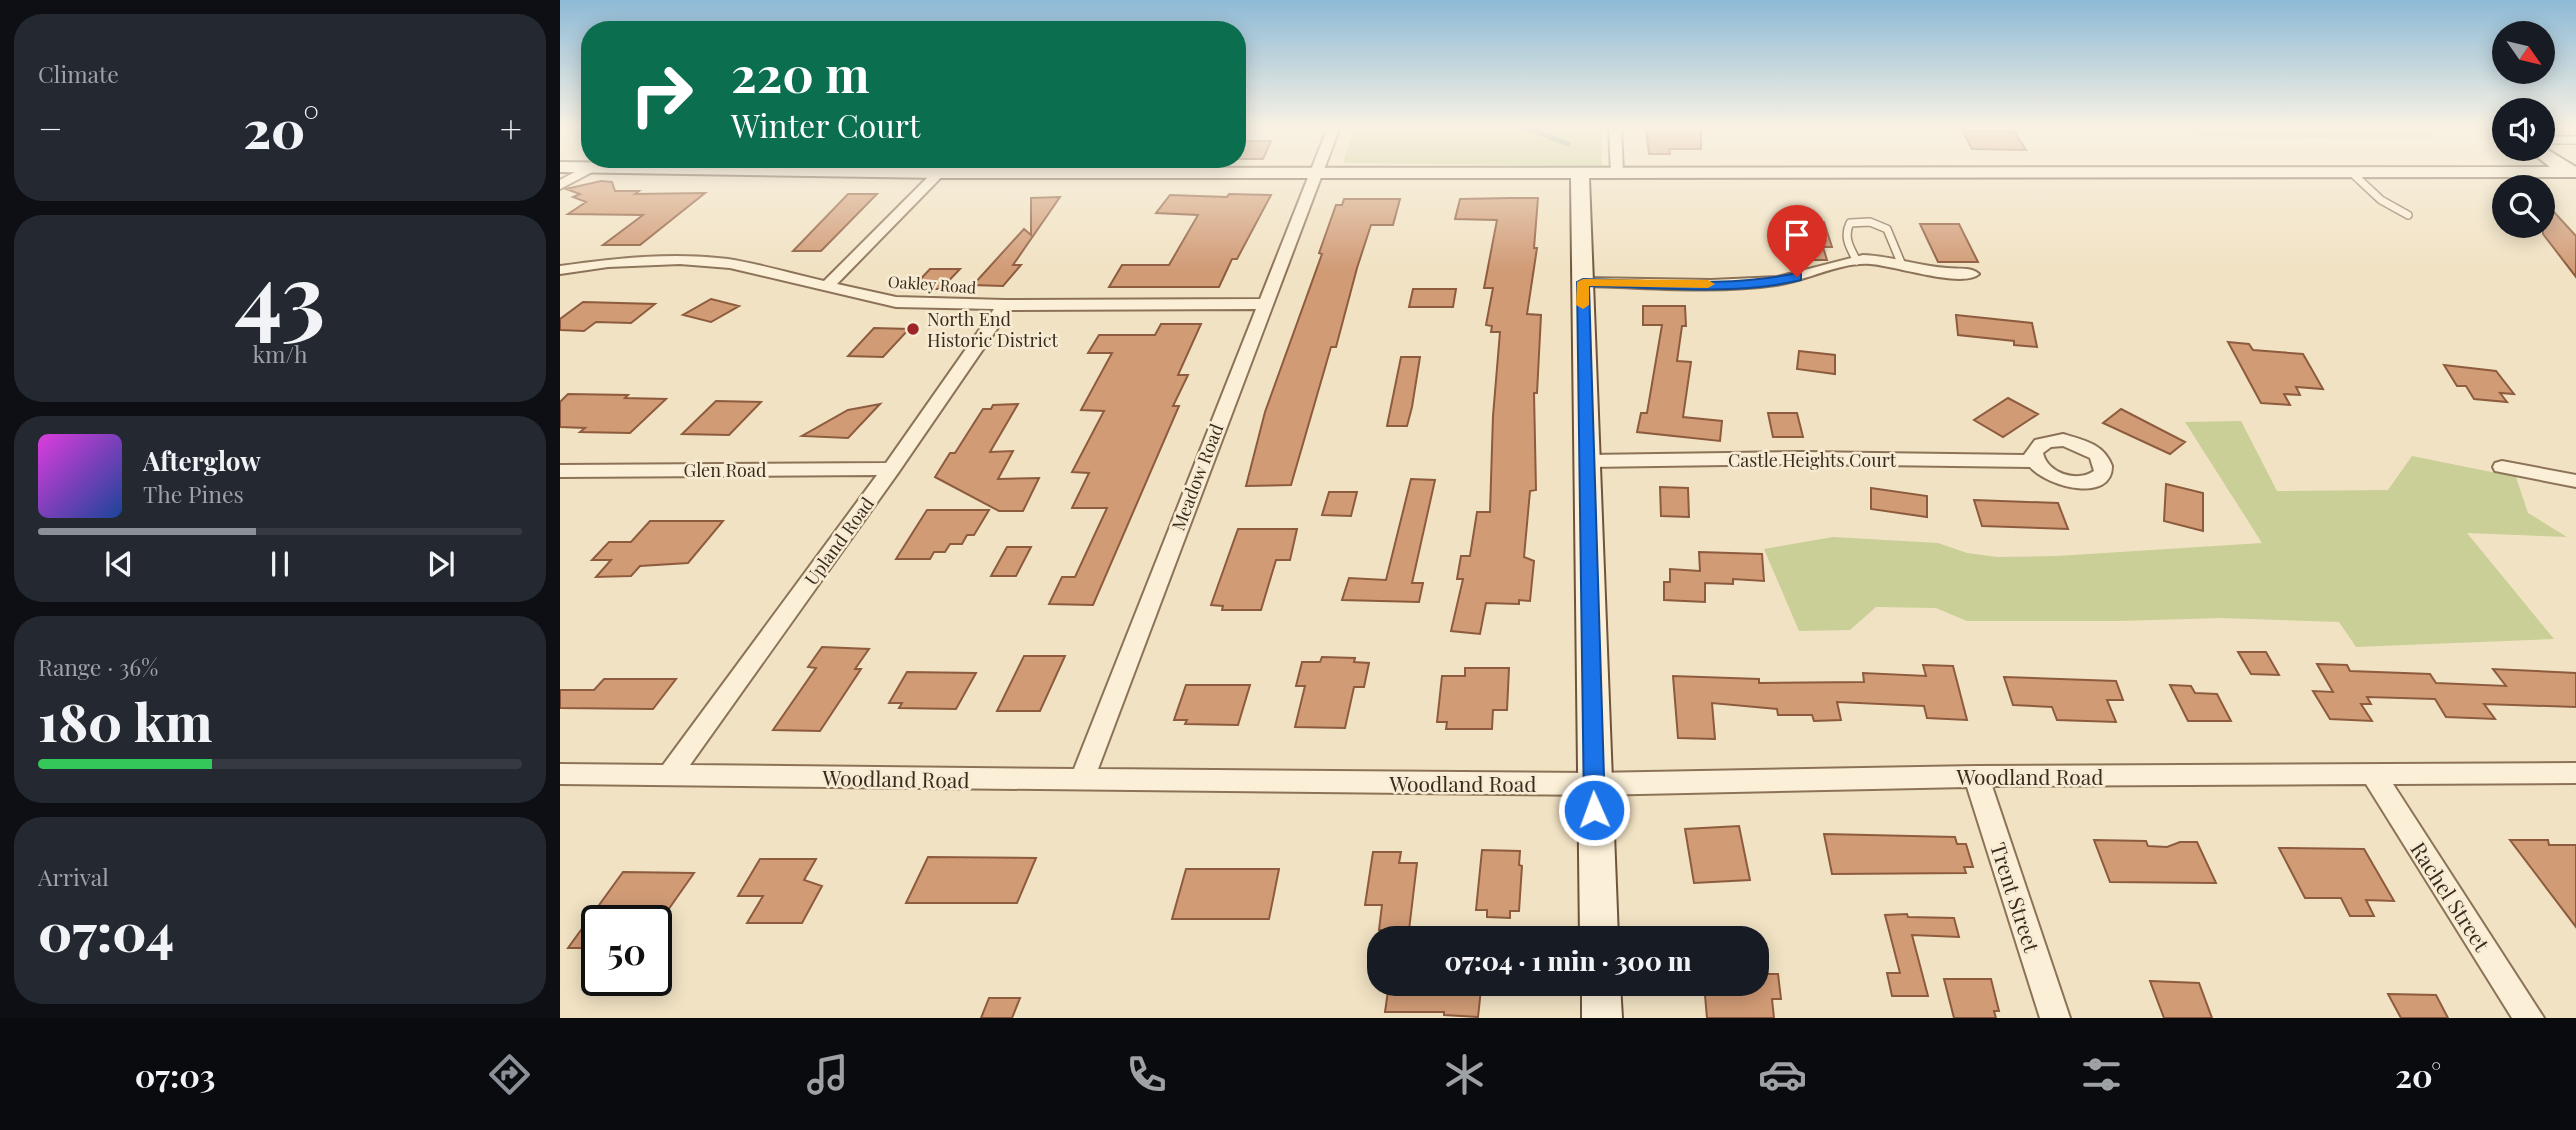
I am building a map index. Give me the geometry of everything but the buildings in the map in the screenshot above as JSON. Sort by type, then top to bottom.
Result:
[{"type":"main road","points":[[1580,175],[1599,926]]},
{"type":"main road","points":[[2537,175],[2574,175]]},
{"type":"main road","points":[[1601,996],[1602,1018]]},
{"type":"street","points":[[560,185],[579,175]]},
{"type":"street","points":[[827,286],[938,175]]},
{"type":"street","name":"Meadow Road","points":[[1081,781],[1314,175]]},
{"type":"street","name":"Oakley Road","points":[[560,270],[608,263],[680,260],[730,264],[896,302],[1005,305],[1264,304]]},
{"type":"street","points":[[1583,282],[1711,284],[1777,281],[1857,261],[1888,260],[1923,271],[1972,274]]},
{"type":"street","name":"Upland Road","points":[[669,775],[891,469],[1005,305]]},
{"type":"street","name":"Castle Heights Court","points":[[1588,461],[1802,458],[2035,461]]},
{"type":"street","points":[[2502,467],[2576,481]]},
{"type":"street","name":"Glen Road","points":[[560,471],[891,469]]},
{"type":"street","name":"Woodland Road","points":[[560,774],[1593,784],[1976,776],[2576,773]]},
{"type":"street","name":"Rachel Street","points":[[2373,775],[2529,1018]]},
{"type":"street","name":"Trent Street","points":[[1976,776],[2055,1018]]},
{"type":"lane","points":[[2354,175],[2381,200],[2408,215]]},
{"type":"lane","points":[[1857,261],[1845,238],[1846,230],[1850,223],[1870,222],[1887,229],[1902,265]]},
{"type":"green space","points":[[2241,421],[2277,491],[2388,490],[2412,456],[2516,477],[2528,513],[2567,537],[2467,533],[2554,639],[2356,647],[2339,622],[2222,618],[1967,621],[1936,608],[1876,607],[1850,630],[1799,631],[1764,549],[1833,537],[1938,543],[1967,553],[1997,557],[2057,556],[2262,543],[2185,422]]},
{"type":"slow traffic","points":[[1583,305],[1583,282],[1708,284]]},
{"type":"place","name":"North End Historic District","points":[[913,329]]},
{"type":"route","points":[[1594,810],[1583,282],[1711,284],[1777,281],[1797,277]]}]
